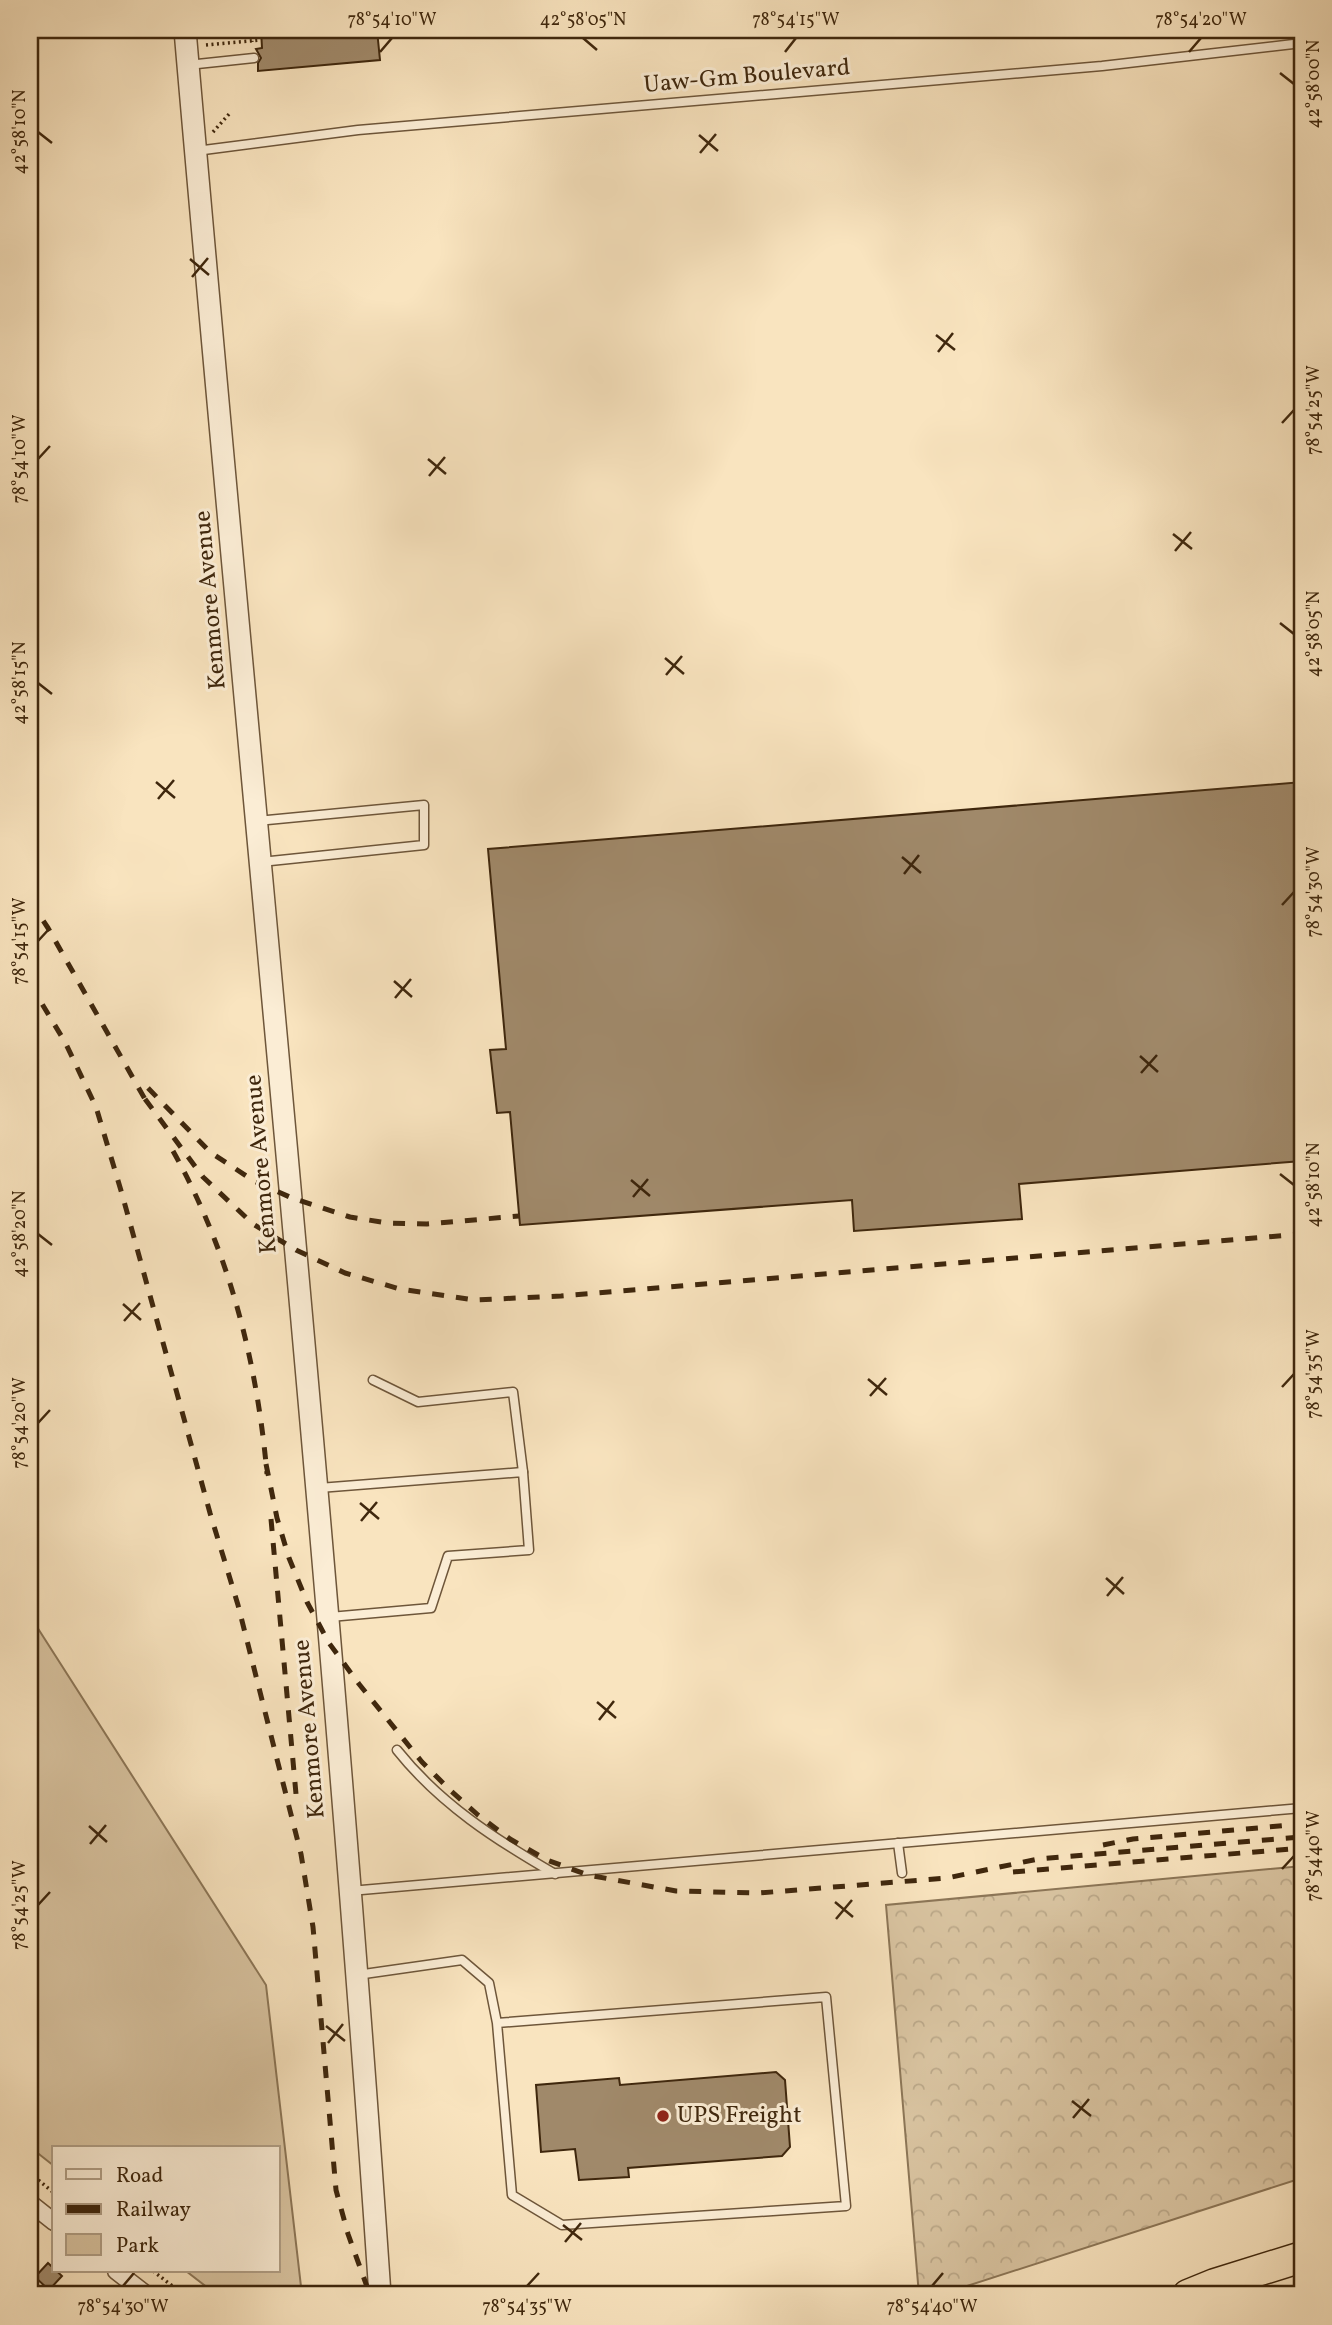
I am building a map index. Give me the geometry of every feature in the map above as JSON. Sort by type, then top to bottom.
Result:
[{"type":"highway","points":[[1188,2295],[1214,2284],[1302,2257]]},
{"type":"street","name":"Kenmore Avenue","points":[[185,30],[316,1489],[357,1975],[380,2295]]},
{"type":"street","points":[[30,2203],[52,2220]]},
{"type":"street","points":[[117,2272],[147,2295]]},
{"type":"lane","name":"Uaw-Gm Boulevard","points":[[196,151],[358,130],[1102,66],[1302,43]]},
{"type":"lane","points":[[188,65],[254,58]]},
{"type":"lane","points":[[257,821],[424,805],[424,845],[261,862]]},
{"type":"lane","points":[[327,1617],[431,1608],[448,1556],[529,1550],[513,1391],[418,1402],[373,1380]]},
{"type":"lane","points":[[316,1489],[523,1472]]},
{"type":"lane","points":[[397,1750],[442,1798],[486,1832],[555,1874]]},
{"type":"lane","points":[[349,1891],[1302,1808]]},
{"type":"lane","points":[[898,1843],[902,1873]]},
{"type":"lane","points":[[357,1975],[462,1960],[489,1983],[498,2023],[512,2195],[562,2225],[846,2206],[826,1997],[498,2023]]},
{"type":"path","points":[[251,30],[252,43]]},
{"type":"path","points":[[206,45],[252,43],[260,40]]},
{"type":"path","points":[[30,2173],[52,2191]]},
{"type":"path","points":[[154,2272],[184,2295]]},
{"type":"green space","points":[[30,1616],[266,1985],[302,2295],[217,2295],[187,2272],[280,2272],[280,2146],[52,2146],[52,2164],[30,2147]]},
{"type":"green space","points":[[1302,1866],[1302,2178],[939,2295],[919,2295],[886,1905]]},
{"type":"building","points":[[261,30],[377,30],[380,60],[258,71],[261,58],[256,49],[262,48]]},
{"type":"building","points":[[1302,782],[1302,1161],[1019,1184],[1022,1219],[854,1231],[852,1200],[520,1225],[510,1112],[497,1113],[490,1050],[506,1049],[488,849]]},
{"type":"building","name":"UPS Freight","points":[[776,2072],[785,2080],[790,2147],[782,2156],[628,2168],[629,2177],[579,2180],[575,2149],[541,2152],[536,2085],[619,2078],[620,2085]]},
{"type":"building","points":[[48,2263],[52,2267],[52,2272],[58,2272],[62,2276],[49,2290],[35,2277]]},
{"type":"railway","points":[[30,901],[150,1108]]},
{"type":"railway","points":[[30,984],[65,1042],[96,1107],[238,1605],[301,1854],[313,1927],[336,2190],[348,2234],[370,2295]]},
{"type":"railway","points":[[148,1088],[210,1152],[254,1181],[292,1198],[350,1217],[387,1223],[427,1224],[519,1216]]},
{"type":"railway","points":[[145,1099],[203,1177],[253,1224],[296,1250],[345,1273],[400,1289],[475,1300],[561,1296],[1302,1234]]},
{"type":"railway","points":[[173,1151],[210,1228],[237,1308],[256,1390],[267,1474]]},
{"type":"railway","points":[[266,1464],[277,1518],[289,1558],[307,1602],[329,1643],[359,1684],[422,1762],[478,1815],[510,1839],[547,1860],[588,1875],[676,1891],[759,1893],[947,1878],[1038,1859],[1302,1837]]},
{"type":"railway","points":[[271,1519],[297,1805]]},
{"type":"railway","points":[[1103,1845],[1133,1839],[1302,1824]]},
{"type":"railway","points":[[1013,1872],[1302,1848]]},
{"type":"place","name":"UPS Freight","points":[[663,2116]]}]
